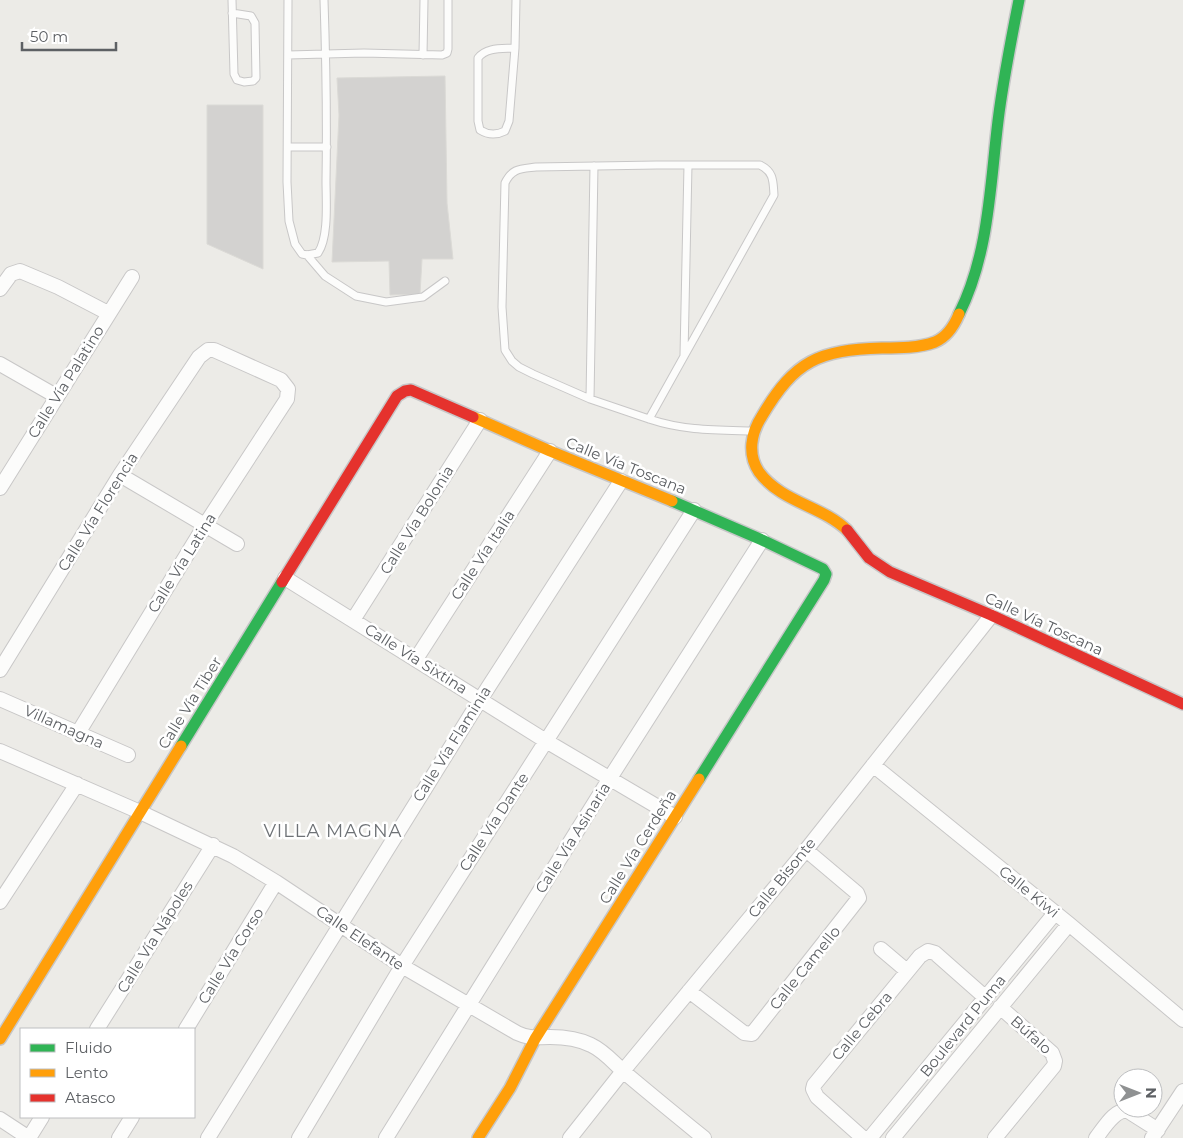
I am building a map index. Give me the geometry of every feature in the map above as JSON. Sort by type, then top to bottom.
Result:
[{"type":"street","points":[[754,431],[762,414],[783,386],[797,370],[814,359],[828,353],[859,348],[934,342],[948,333],[957,321],[971,287],[979,260],[987,212],[998,117],[1019,0]]},
{"type":"street","points":[[0,290],[11,274],[20,271],[58,287],[108,313]]},
{"type":"street","name":"Calle Vía Palatino","points":[[2,481],[132,277]]},
{"type":"street","name":"Calle Vía Latina","points":[[78,733],[205,525],[289,394],[286,384],[282,380],[221,352],[208,350],[199,357]]},
{"type":"street","name":"Calle Vía Florencia","points":[[0,670],[120,474],[199,357]]},
{"type":"street","points":[[0,364],[56,396]]},
{"type":"street","name":"Calle Vía Toscana","points":[[411,390],[762,540],[823,569],[826,574]]},
{"type":"street","name":"Calle Vía Tiber","points":[[0,1039],[397,396],[411,390]]},
{"type":"street","name":"Calle Vía Bolonia","points":[[353,620],[480,420]]},
{"type":"street","name":"Calle Vía Toscana","points":[[754,431],[751,450],[754,461],[766,481],[778,490],[840,524],[853,537],[867,556],[891,572],[1183,704]]},
{"type":"street","name":"Calle Vía Italia","points":[[416,659],[550,451]]},
{"type":"street","points":[[120,474],[237,544]]},
{"type":"street","name":"Calle Vía Flaminia","points":[[208,1138],[480,700],[621,481]]},
{"type":"street","name":"Calle Vía Dante","points":[[299,1138],[402,966],[694,510]]},
{"type":"street","name":"Calle Vía Asinaria","points":[[386,1138],[610,778],[762,540]]},
{"type":"street","name":"Calle Vía Cerdeña","points":[[478,1138],[510,1088],[535,1039],[826,574]]},
{"type":"street","name":"Calle Vía Sixtina","points":[[285,578],[546,741],[675,817]]},
{"type":"street","name":"Calle Bisonte","points":[[570,1138],[806,850],[991,616]]},
{"type":"street","name":"Villamagna","points":[[0,699],[128,755]]},
{"type":"street","name":"Calle Elefante","points":[[2,757],[78,784],[213,845],[276,882],[402,966],[525,1037],[535,1039],[548,1037],[564,1038],[592,1045],[605,1053],[623,1071],[704,1138]]},
{"type":"street","name":"Calle Kiwi","points":[[873,765],[1069,924],[1183,1020]]},
{"type":"street","points":[[0,902],[78,784]]},
{"type":"street","name":"Calle Vía Nápoles","points":[[98,1028],[213,845]]},
{"type":"street","name":"Calle Camello","points":[[689,991],[744,1033],[752,1034],[860,898],[857,893],[806,850]]},
{"type":"street","name":"Calle Vía Corso","points":[[187,1028],[276,882]]},
{"type":"street","name":"Boulevard Puma","points":[[870,1138],[1055,913]]},
{"type":"street","name":"Boulevard Puma","points":[[893,1138],[1069,924]]},
{"type":"street","points":[[881,949],[907,971]]},
{"type":"street","name":"Calle Cebra","points":[[863,1138],[815,1094],[814,1085],[920,956],[928,951],[935,953],[986,998]]},
{"type":"street","name":"Búfalo","points":[[995,1138],[1054,1066],[1055,1061],[1052,1053],[1000,1007]]},
{"type":"street","points":[[1096,1138],[1117,1113],[1124,1110],[1128,1111],[1155,1134],[1183,1091]]},
{"type":"street","points":[[0,1119],[29,1138],[41,1118]]},
{"type":"street","points":[[119,1138],[131,1118]]},
{"type":"lane","points":[[232,0],[232,13],[234,74],[237,80],[244,82],[253,81],[256,78],[255,23],[251,16],[232,13]]},
{"type":"lane","points":[[288,0],[289,221],[295,244],[302,254],[307,255],[318,253],[324,240],[327,147],[324,0]]},
{"type":"lane","points":[[424,0],[424,55]]},
{"type":"lane","points":[[288,55],[394,53],[442,55],[447,53],[448,49],[448,0]]},
{"type":"lane","points":[[515,48],[488,50],[482,52],[478,58],[478,121],[480,130],[486,133],[498,134],[505,131],[509,121],[515,48],[516,0]]},
{"type":"lane","points":[[288,147],[327,147]]},
{"type":"lane","points":[[684,356],[688,165]]},
{"type":"lane","points":[[649,419],[774,195],[773,179],[768,169],[760,165],[536,167],[519,169],[509,174],[505,183],[502,298],[503,343],[512,361],[533,374],[590,399],[649,419],[679,428],[754,431]]},
{"type":"lane","points":[[590,399],[594,166]]},
{"type":"lane","points":[[307,255],[325,276],[356,296],[386,302],[423,297],[445,281]]},
{"type":"building","points":[[445,76],[447,203],[453,259],[422,259],[420,294],[390,295],[389,261],[332,262],[339,115],[337,78]]},
{"type":"building","points":[[207,105],[263,105],[263,269],[207,244]]},
{"type":"traffic: fast","points":[[959,314],[977,268],[987,219],[1002,90],[1019,0]]},
{"type":"traffic: fast","points":[[672,501],[762,540],[823,569],[826,574],[699,779]]},
{"type":"traffic: fast","points":[[181,746],[282,582]]},
{"type":"traffic: slow","points":[[847,530],[826,515],[779,490],[759,472],[755,465],[752,451],[753,436],[758,423],[786,382],[798,370],[811,362],[841,352],[860,349],[909,347],[935,342],[950,331],[959,314]]},
{"type":"traffic: slow","points":[[473,417],[672,501]]},
{"type":"traffic: slow","points":[[0,1039],[181,746]]},
{"type":"traffic: slow","points":[[478,1138],[510,1088],[535,1039],[699,779]]},
{"type":"traffic: jam","points":[[282,582],[397,396],[411,390],[473,417]]},
{"type":"traffic: jam","points":[[847,530],[869,558],[890,572],[991,615],[1183,704]]},
{"type":"district","name":"VILLA MAGNA","points":[[333,831]]}]
